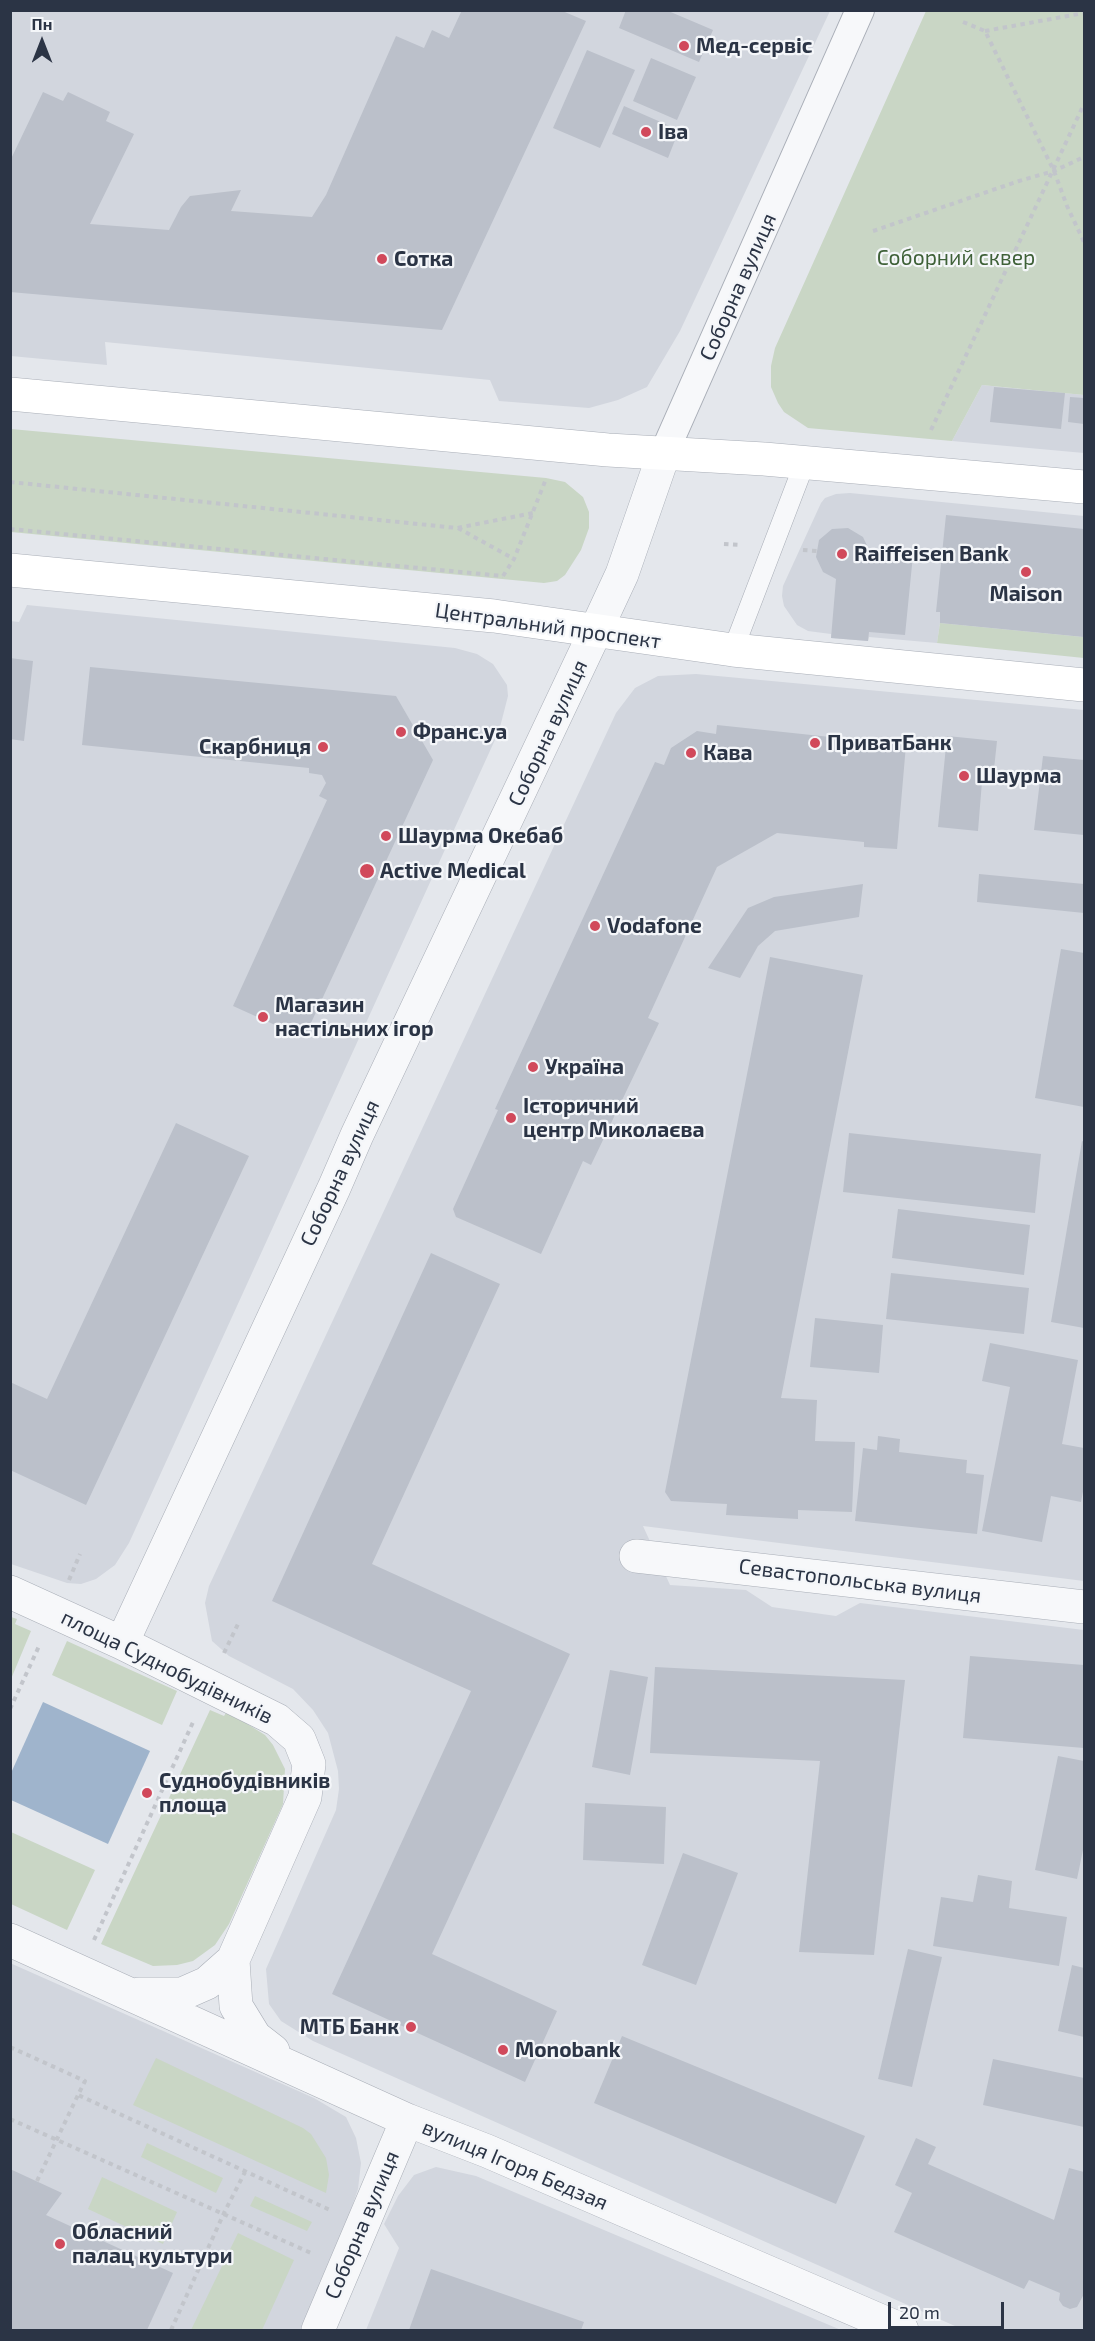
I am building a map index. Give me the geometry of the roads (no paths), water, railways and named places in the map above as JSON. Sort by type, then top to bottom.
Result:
[{"type":"main road","points":[[10,394],[549,445],[805,462],[1084,487]]},
{"type":"main road","name":"Центральний проспект","points":[[10,570],[494,616],[733,650],[1084,685]]},
{"type":"street","name":"Соборна вулиця","points":[[122,1643],[357,1135],[595,632],[621,574],[664,453],[860,10]]},
{"type":"street","name":"Севастопольська вулиця","points":[[636,1556],[1084,1607]]},
{"type":"street","name":"площа Суднобудівників","points":[[10,1592],[122,1643],[277,1720],[299,1739],[309,1764],[305,1797],[233,1960],[207,1983],[182,1994],[131,1994],[10,1940]]},
{"type":"street","name":"площа Суднобудівників","points":[[233,1960],[236,2006],[255,2037],[293,2067]]},
{"type":"street","name":"вулиця Ігоря Бедзая","points":[[131,1994],[406,2120],[487,2151],[902,2331]]},
{"type":"street","name":"Соборна вулиця","points":[[318,2331],[406,2120]]},
{"type":"lane","points":[[733,650],[805,462]]},
{"type":"water","points":[[43,1702],[150,1751],[108,1844],[11,1800],[11,1773]]},
{"type":"place","name":"Мед-сервіс","points":[[684,46]]},
{"type":"place","name":"Іва","points":[[646,132]]},
{"type":"place","name":"Сотка","points":[[382,259]]},
{"type":"place","name":"Raiffeisen Bank","points":[[842,554]]},
{"type":"place","name":"Maison","points":[[1026,572]]},
{"type":"place","name":"Франс.уа","points":[[401,732]]},
{"type":"place","name":"ПриватБанк","points":[[815,743]]},
{"type":"place","name":"Скарбниця","points":[[323,747]]},
{"type":"place","name":"Кава","points":[[691,753]]},
{"type":"place","name":"Шаурма","points":[[964,776]]},
{"type":"place","name":"Шаурма Окебаб","points":[[386,836]]},
{"type":"place","name":"Active Medical","points":[[367,871]]},
{"type":"place","name":"Vodafone","points":[[595,926]]},
{"type":"place","name":"Магазин настільних ігор","points":[[263,1017]]},
{"type":"place","name":"Україна","points":[[533,1067]]},
{"type":"place","name":"Історичний центр Миколаєва","points":[[511,1118]]},
{"type":"place","name":"Суднобудівників площа","points":[[147,1793]]},
{"type":"place","name":"МТБ Банк","points":[[411,2027]]},
{"type":"place","name":"Monobank","points":[[503,2050]]},
{"type":"place","name":"Обласний палац культури","points":[[60,2244]]},
{"type":"park label","name":"Соборний сквер","points":[[956,258]]}]
